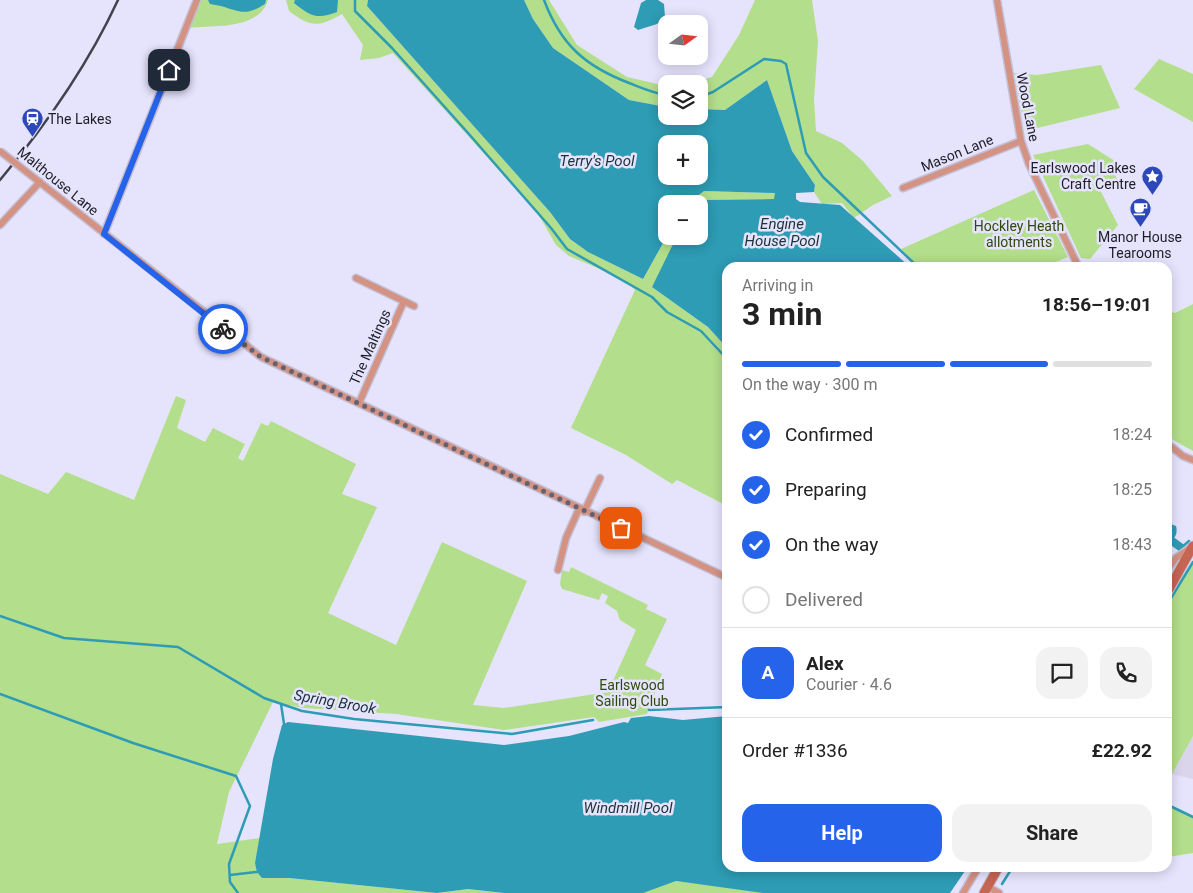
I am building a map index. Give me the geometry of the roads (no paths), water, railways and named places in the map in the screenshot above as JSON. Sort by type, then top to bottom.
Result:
[{"type":"street","points":[[104,234],[198,0]]},
{"type":"street","name":"Wood Lane","points":[[996,0],[1020,141],[1028,164],[1076,262]]},
{"type":"street","name":"Mason Lane","points":[[903,188],[1020,141]]},
{"type":"street","name":"Malthouse Lane","points":[[0,151],[261,357],[722,575]]},
{"type":"street","points":[[0,225],[40,182]]},
{"type":"street","name":"The Maltings","points":[[356,278],[414,306]]},
{"type":"street","name":"The Maltings","points":[[359,403],[404,301]]},
{"type":"street","points":[[1172,447],[1183,456],[1193,460]]},
{"type":"street","points":[[558,570],[566,538],[600,478]]},
{"type":"street","points":[[1172,564],[1176,558],[1192,547]]},
{"type":"street","points":[[1172,584],[1192,547]]},
{"type":"street","points":[[962,893],[975,872]]},
{"type":"street","points":[[996,872],[986,890],[999,893]]},
{"type":"water","points":[[208,0],[266,0],[265,4],[257,9],[243,12],[210,4]]},
{"type":"water","points":[[295,0],[338,0],[337,12],[324,16],[309,14],[294,3]]},
{"type":"water","name":"Terry's Pool","points":[[368,0],[524,0],[533,19],[553,48],[629,100],[658,105],[658,125],[708,125],[708,109],[725,110],[767,80],[792,151],[815,185],[814,192],[796,193],[796,199],[800,202],[840,205],[904,262],[722,262],[722,342],[708,327],[652,287],[673,245],[708,245],[708,200],[774,199],[775,193],[704,191],[699,195],[658,195],[658,245],[662,245],[643,279],[588,252],[570,239],[550,212],[367,6]]},
{"type":"water","points":[[646,0],[658,0],[664,4],[665,15],[658,15],[657,24],[638,30],[634,27],[641,3]]},
{"type":"water","points":[[1172,524],[1176,526],[1177,531],[1172,540]]},
{"type":"water","name":"Windmill Pool","points":[[649,716],[683,720],[722,716],[722,872],[964,872],[950,893],[763,893],[676,881],[643,893],[504,893],[468,889],[437,893],[289,878],[262,878],[257,872],[255,863],[273,759],[282,725],[288,722],[504,745],[569,736],[624,722],[628,723],[631,718]]},
{"type":"waterway","points":[[355,0],[355,11],[392,48],[468,133],[567,249],[652,297],[667,312],[701,331],[722,354]]},
{"type":"waterway","points":[[544,0],[558,30],[576,52],[587,61],[613,76],[658,93]]},
{"type":"waterway","points":[[708,94],[764,59],[781,61],[786,64],[806,153],[823,177],[913,262]]},
{"type":"waterway","points":[[1172,541],[1183,549]]},
{"type":"waterway","points":[[1181,548],[1189,541]]},
{"type":"waterway","points":[[1172,596],[1193,562]]},
{"type":"waterway","name":"Spring Brook","points":[[0,616],[64,638],[178,647],[264,698],[302,711],[354,719],[512,734],[593,720]]},
{"type":"waterway","points":[[0,694],[133,743],[236,776],[250,806],[229,864],[230,882],[238,893]]},
{"type":"waterway","points":[[281,704],[284,724]]},
{"type":"waterway","points":[[649,710],[722,707]]},
{"type":"waterway","name":"Spring Brook","points":[[1172,807],[1193,817]]},
{"type":"waterway","points":[[230,875],[257,872]]},
{"type":"waterway","name":"Spring Brook","points":[[1002,884],[1010,872]]},
{"type":"railway","points":[[0,180],[34,138],[65,94],[93,48],[118,0]]},
{"type":"place","name":"The Lakes","points":[[32,138]]},
{"type":"place","name":"Earlswood Lakes Craft Centre","points":[[1152,195]]},
{"type":"place","name":"Manor House Tearooms","points":[[1140,228]]},
{"type":"water label","name":"Engine House Pool","points":[[782,232]]},
{"type":"park label","name":"Hockley Heath allotments","points":[[1019,234]]},
{"type":"park label","name":"Earlswood Sailing Club","points":[[632,694]]}]
